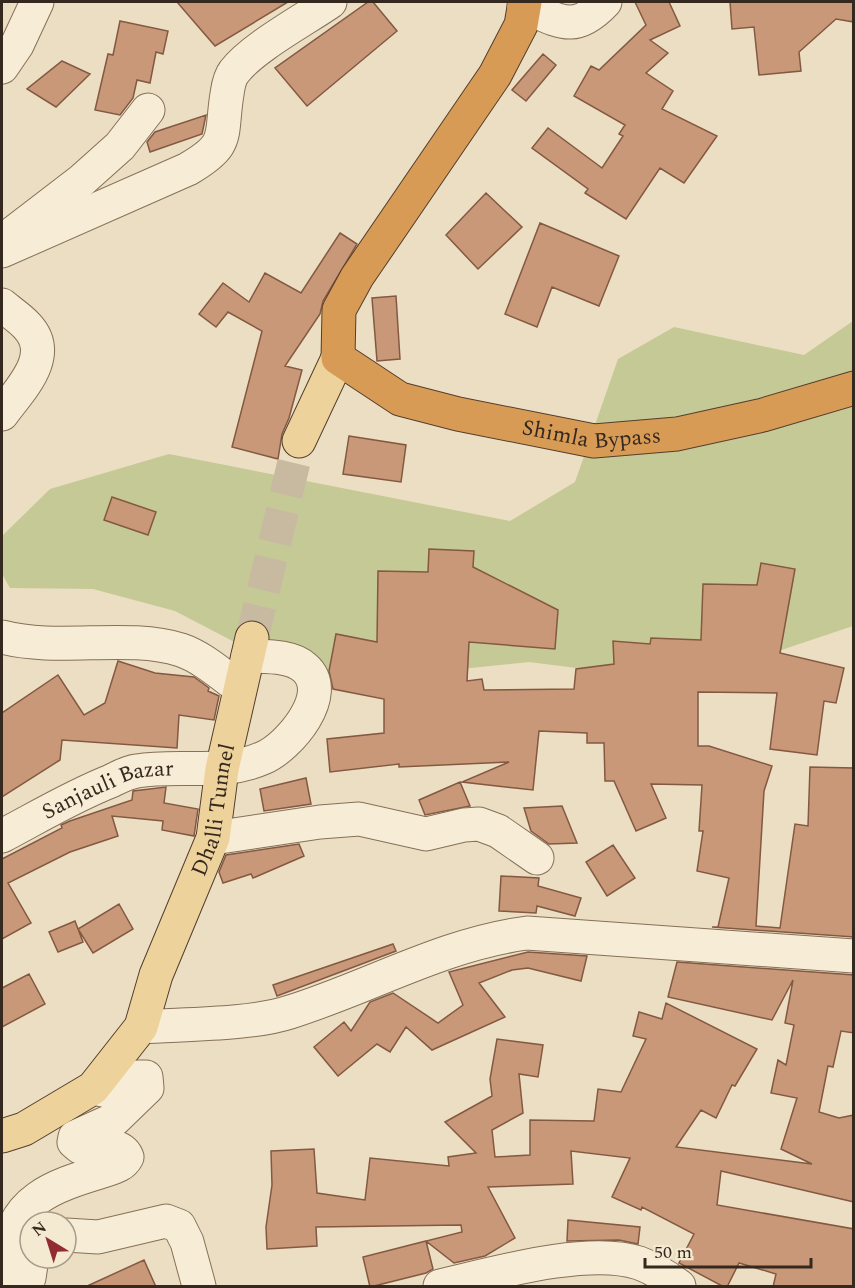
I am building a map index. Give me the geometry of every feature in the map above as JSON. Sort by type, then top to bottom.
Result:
[{"type":"highway","points":[[338,358],[339,310],[495,75],[521,25],[524,4]]},
{"type":"highway","name":"Shimla Bypass","points":[[338,358],[400,399],[478,418],[594,441],[677,434],[763,415],[854,388]]},
{"type":"main road","points":[[299,441],[338,358]]},
{"type":"main road","name":"Dhalli Tunnel","points":[[141,1027],[156,975],[213,838],[222,769],[250,647]]},
{"type":"main road","points":[[2,1136],[24,1129],[93,1088],[141,1027]]},
{"type":"street","points":[[2,67],[17,45],[37,2]]},
{"type":"street","points":[[2,251],[189,169],[206,159],[218,148],[224,134],[227,91],[232,73],[250,57],[330,2]]},
{"type":"street","points":[[524,4],[558,22],[573,23],[588,18],[605,2]]},
{"type":"street","points":[[2,244],[120,146],[148,110]]},
{"type":"street","points":[[2,305],[27,326],[36,339],[39,352],[32,373],[2,414]]},
{"type":"street","points":[[2,637],[73,644],[146,644],[183,650],[240,688]]},
{"type":"street","name":"Sanjauli Bazar","points":[[2,836],[92,788],[135,771],[222,769],[264,758],[286,741],[304,721],[314,697],[313,678],[304,667],[250,647]]},
{"type":"street","points":[[213,838],[320,822],[360,819],[426,834],[479,824],[498,831],[537,858]]},
{"type":"street","points":[[141,1027],[229,1021],[287,1013],[341,995],[419,961],[496,937],[527,933],[854,956]]},
{"type":"street","points":[[24,1281],[7,1278],[9,1243],[14,1224],[26,1208],[61,1183],[115,1167],[124,1162],[127,1156],[118,1147],[80,1147],[74,1142],[75,1137],[115,1119],[132,1105],[147,1088],[146,1077],[137,1077],[113,1092],[93,1088]]},
{"type":"street","points":[[78,1236],[98,1237],[166,1221],[179,1227],[187,1242],[200,1287]]},
{"type":"street","points":[[440,1287],[494,1273],[602,1258],[639,1263],[668,1277],[679,1287]]},
{"type":"green space","points":[[853,321],[853,626],[686,682],[529,662],[315,684],[175,611],[93,589],[10,588],[2,574],[2,536],[50,489],[169,454],[510,521],[575,482],[618,359],[674,327],[804,355]]},
{"type":"building","points":[[177,2],[288,2],[215,46]]},
{"type":"building","points":[[368,2],[373,2],[397,31],[307,106],[275,68]]},
{"type":"building","points":[[635,2],[669,2],[680,26],[650,40],[668,53],[646,73],[673,91],[662,109],[717,136],[684,183],[660,168],[626,219],[585,193],[588,189],[532,148],[548,128],[602,168],[623,136],[619,134],[625,125],[574,96],[591,66],[599,70],[646,25]]},
{"type":"building","points":[[730,2],[854,2],[854,22],[836,19],[799,52],[801,71],[759,75],[754,27],[732,29]]},
{"type":"building","points":[[120,21],[168,31],[163,54],[156,52],[150,83],[137,80],[133,98],[120,115],[95,110],[108,54],[113,55]]},
{"type":"building","points":[[543,54],[556,65],[526,101],[512,90]]},
{"type":"building","points":[[62,61],[90,74],[56,107],[27,89]]},
{"type":"building","points":[[206,115],[202,134],[150,152],[147,142],[155,132]]},
{"type":"building","points":[[486,193],[522,227],[478,269],[446,235]]},
{"type":"building","points":[[540,223],[619,256],[599,306],[552,287],[537,327],[505,314]]},
{"type":"building","points":[[340,233],[357,244],[323,301],[320,314],[285,366],[302,370],[289,418],[282,434],[278,459],[232,447],[262,331],[228,312],[216,327],[199,314],[223,283],[249,302],[265,273],[301,293]]},
{"type":"building","points":[[396,296],[400,359],[377,361],[372,298]]},
{"type":"building","points":[[349,436],[406,445],[401,482],[343,474]]},
{"type":"building","points":[[112,497],[156,512],[148,535],[104,520]]},
{"type":"building","points":[[429,549],[474,551],[473,567],[558,610],[555,649],[469,642],[467,681],[482,679],[484,690],[574,689],[576,669],[614,664],[613,641],[650,644],[651,638],[701,640],[703,584],[757,585],[761,563],[795,569],[780,653],[844,668],[836,703],[824,701],[817,755],[770,749],[777,693],[698,692],[698,746],[709,746],[772,766],[764,791],[756,926],[780,928],[795,824],[808,826],[810,767],[854,768],[854,937],[712,927],[718,927],[729,878],[697,871],[703,831],[699,831],[702,785],[651,784],[666,818],[636,831],[614,781],[605,781],[604,743],[587,743],[587,733],[539,731],[533,790],[462,782],[509,762],[399,767],[399,764],[330,772],[327,739],[384,733],[384,699],[333,689],[329,671],[336,634],[377,642],[378,571],[428,572]]},
{"type":"building","points":[[118,661],[155,673],[194,677],[209,688],[208,691],[219,696],[214,720],[179,715],[177,748],[62,740],[60,760],[2,797],[2,713],[58,675],[84,715],[105,703]]},
{"type":"building","points":[[306,778],[311,804],[264,811],[260,789]]},
{"type":"building","points":[[460,782],[470,806],[425,815],[419,800]]},
{"type":"building","points":[[166,787],[164,803],[198,809],[194,836],[162,830],[163,821],[112,816],[118,836],[70,852],[8,883],[31,923],[2,939],[2,859],[62,828],[61,825],[132,800],[133,791]]},
{"type":"building","points":[[562,806],[577,843],[549,844],[531,831],[524,808]]},
{"type":"building","points":[[299,844],[304,856],[253,878],[251,874],[223,883],[219,872],[226,855]]},
{"type":"building","points":[[613,845],[635,878],[607,896],[586,862]]},
{"type":"building","points":[[501,876],[539,878],[538,886],[581,898],[575,916],[537,906],[536,913],[499,911]]},
{"type":"building","points":[[119,904],[133,929],[93,953],[78,929]]},
{"type":"building","points":[[75,921],[83,942],[58,952],[49,932]]},
{"type":"building","points":[[393,944],[396,951],[277,996],[273,985]]},
{"type":"building","points":[[528,952],[587,956],[581,981],[528,968],[512,970],[479,983],[505,1017],[432,1050],[406,1027],[390,1052],[377,1044],[338,1076],[314,1047],[344,1022],[351,1031],[370,1002],[393,993],[438,1023],[463,1005],[449,972]]},
{"type":"building","points":[[677,962],[854,975],[854,1033],[841,1031],[833,1067],[828,1066],[819,1112],[839,1118],[854,1115],[854,1202],[721,1171],[717,1205],[854,1229],[854,1287],[773,1287],[776,1274],[739,1263],[727,1287],[724,1287],[679,1263],[694,1234],[642,1207],[641,1210],[612,1197],[630,1158],[571,1151],[573,1184],[488,1187],[515,1238],[485,1256],[454,1263],[426,1241],[462,1232],[461,1225],[316,1227],[317,1246],[267,1249],[266,1227],[272,1185],[271,1151],[314,1149],[317,1193],[365,1200],[370,1158],[449,1166],[448,1157],[476,1153],[445,1122],[492,1096],[490,1079],[497,1039],[543,1045],[538,1077],[519,1074],[523,1113],[492,1130],[495,1157],[530,1155],[530,1120],[594,1121],[598,1089],[621,1092],[646,1039],[633,1036],[639,1012],[662,1019],[666,1003],[757,1049],[735,1086],[732,1085],[716,1118],[701,1110],[676,1147],[812,1164],[781,1149],[797,1098],[771,1093],[778,1060],[786,1065],[794,1025],[785,1023],[793,980],[772,1020],[668,997]]},
{"type":"building","points":[[29,974],[45,1004],[2,1027],[2,988]]},
{"type":"building","points":[[568,1220],[640,1227],[638,1244],[619,1240],[567,1241]]},
{"type":"building","points":[[426,1241],[433,1269],[426,1273],[370,1287],[363,1257]]},
{"type":"building","points":[[144,1260],[156,1287],[85,1287]]},
{"type":"tunnel","points":[[252,638],[299,441]]}]
